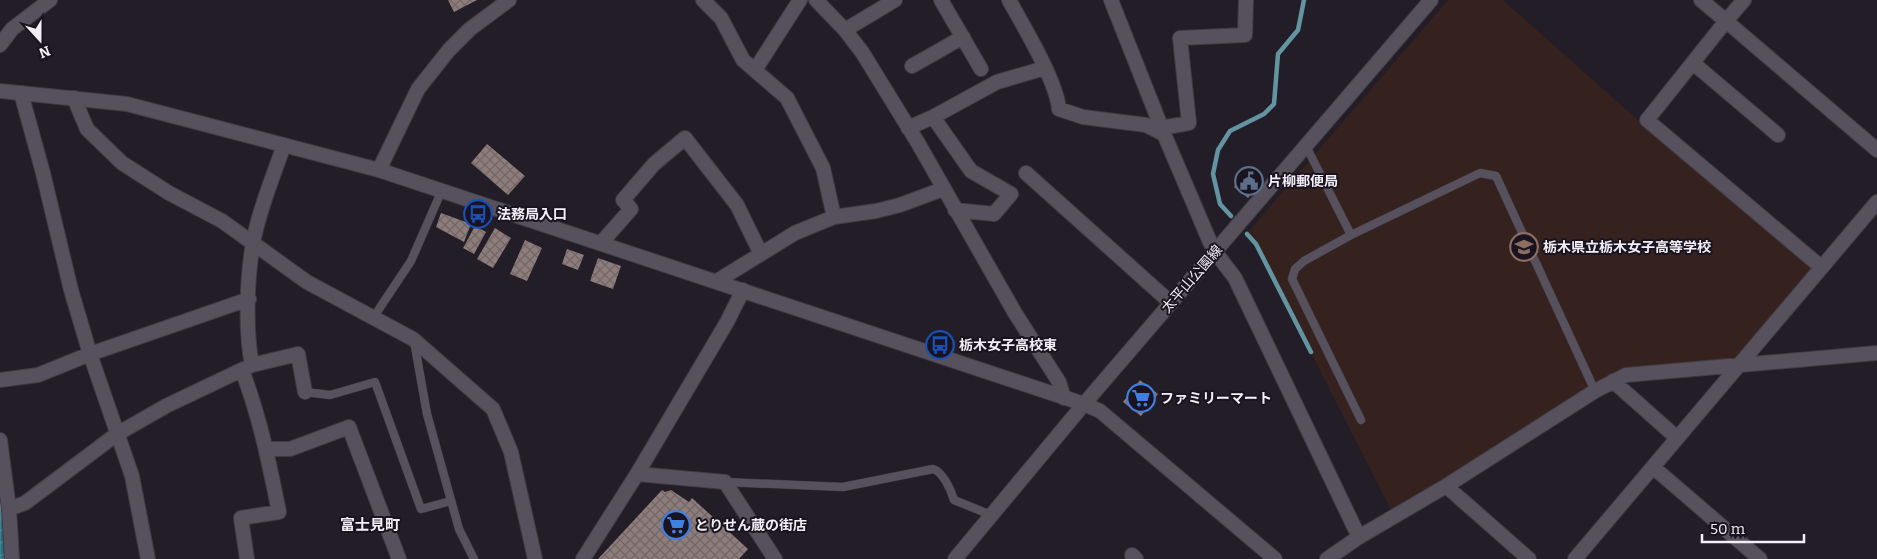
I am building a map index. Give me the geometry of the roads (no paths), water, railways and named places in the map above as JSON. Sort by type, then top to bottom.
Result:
[{"type":"street","points":[[0,45],[12,29],[50,0]]},
{"type":"street","points":[[379,170],[418,89],[449,50],[470,29],[509,0]]},
{"type":"street","points":[[703,0],[721,18],[743,60],[787,98],[823,168],[834,217]]},
{"type":"street","points":[[755,70],[800,0]]},
{"type":"street","points":[[816,0],[845,30],[862,52],[1016,313],[1059,382],[1064,398]]},
{"type":"street","points":[[845,30],[895,0]]},
{"type":"street","points":[[941,0],[981,69]]},
{"type":"street","points":[[1009,0],[1045,68],[1058,98],[1059,108],[1083,117],[1146,126],[1163,131],[1189,123],[1180,38],[1245,35],[1246,0]]},
{"type":"street","points":[[1111,0],[1163,131],[1216,253],[1235,278],[1359,536]]},
{"type":"street","name":"太平山公園線","points":[[954,559],[1084,404],[1432,0]]},
{"type":"street","points":[[1701,0],[1877,150]]},
{"type":"street","points":[[1744,0],[1647,120],[1820,267]]},
{"type":"street","points":[[912,66],[963,37]]},
{"type":"street","points":[[1693,63],[1778,135]]},
{"type":"street","points":[[908,128],[934,117],[998,82],[1045,68]]},
{"type":"street","points":[[0,91],[127,104],[379,170],[1084,404],[1100,411],[1275,559]]},
{"type":"street","points":[[21,93],[43,173],[70,290],[132,476],[148,559]]},
{"type":"street","points":[[74,98],[87,129],[122,164],[169,193],[222,221],[307,282],[413,339],[493,409],[511,452],[535,559]]},
{"type":"street","points":[[934,117],[971,171],[1011,194],[994,214],[955,210]]},
{"type":"street","points":[[601,243],[631,209],[623,200],[654,164],[685,138],[737,205],[761,254]]},
{"type":"street","points":[[247,559],[241,518],[279,512],[267,449],[247,367],[249,299],[254,243],[284,145]]},
{"type":"street","points":[[1026,173],[1171,303]]},
{"type":"street","points":[[717,282],[795,233],[834,217],[876,212],[943,189]]},
{"type":"street","points":[[1575,559],[1741,364],[1820,267],[1877,202]]},
{"type":"street","points":[[583,559],[637,474],[727,322],[743,290]]},
{"type":"street","points":[[0,380],[38,375],[90,354],[249,299]]},
{"type":"street","points":[[9,509],[25,504],[117,434],[166,406],[247,367],[298,354],[305,392]]},
{"type":"street","points":[[1327,559],[1359,536],[1446,486],[1596,390],[1626,375],[1877,354]]},
{"type":"street","points":[[1613,381],[1677,438]]},
{"type":"street","points":[[267,449],[290,449],[349,427],[399,559]]},
{"type":"street","points":[[0,440],[9,509],[12,559]]},
{"type":"street","points":[[1653,468],[1760,559]]},
{"type":"street","points":[[637,474],[725,482],[774,559]]},
{"type":"street","points":[[1446,486],[1529,559]]},
{"type":"lane","points":[[1306,146],[1351,235]]},
{"type":"lane","points":[[1361,420],[1292,279],[1295,268],[1351,235],[1480,173],[1496,176],[1596,390]]},
{"type":"lane","points":[[374,318],[411,260],[442,190]]},
{"type":"lane","points":[[413,339],[427,414],[451,501],[459,529],[474,559]]},
{"type":"lane","points":[[305,392],[330,395],[375,382],[422,510],[451,501]]},
{"type":"lane","points":[[725,482],[843,487],[933,469],[938,470],[954,500],[992,515]]},
{"type":"water","points":[[0,501],[1,509],[6,559],[0,559]]},
{"type":"waterway","points":[[1231,216],[1220,204],[1213,174],[1218,150],[1230,131],[1264,114],[1274,104],[1278,54],[1298,30],[1304,0]]},
{"type":"waterway","points":[[1247,234],[1256,244],[1311,352]]},
{"type":"place","name":"片柳郵便局","points":[[1249,181]]},
{"type":"place","name":"法務局入口","points":[[478,214]]},
{"type":"place","name":"栃木県立栃木女子高等学校","points":[[1524,247]]},
{"type":"place","name":"栃木女子高校東","points":[[940,345]]},
{"type":"place","name":"ファミリーマート","points":[[1141,398]]},
{"type":"place","name":"とりせん蔵の街店","points":[[676,525]]},
{"type":"district","name":"富士見町","points":[[370,525]]}]
